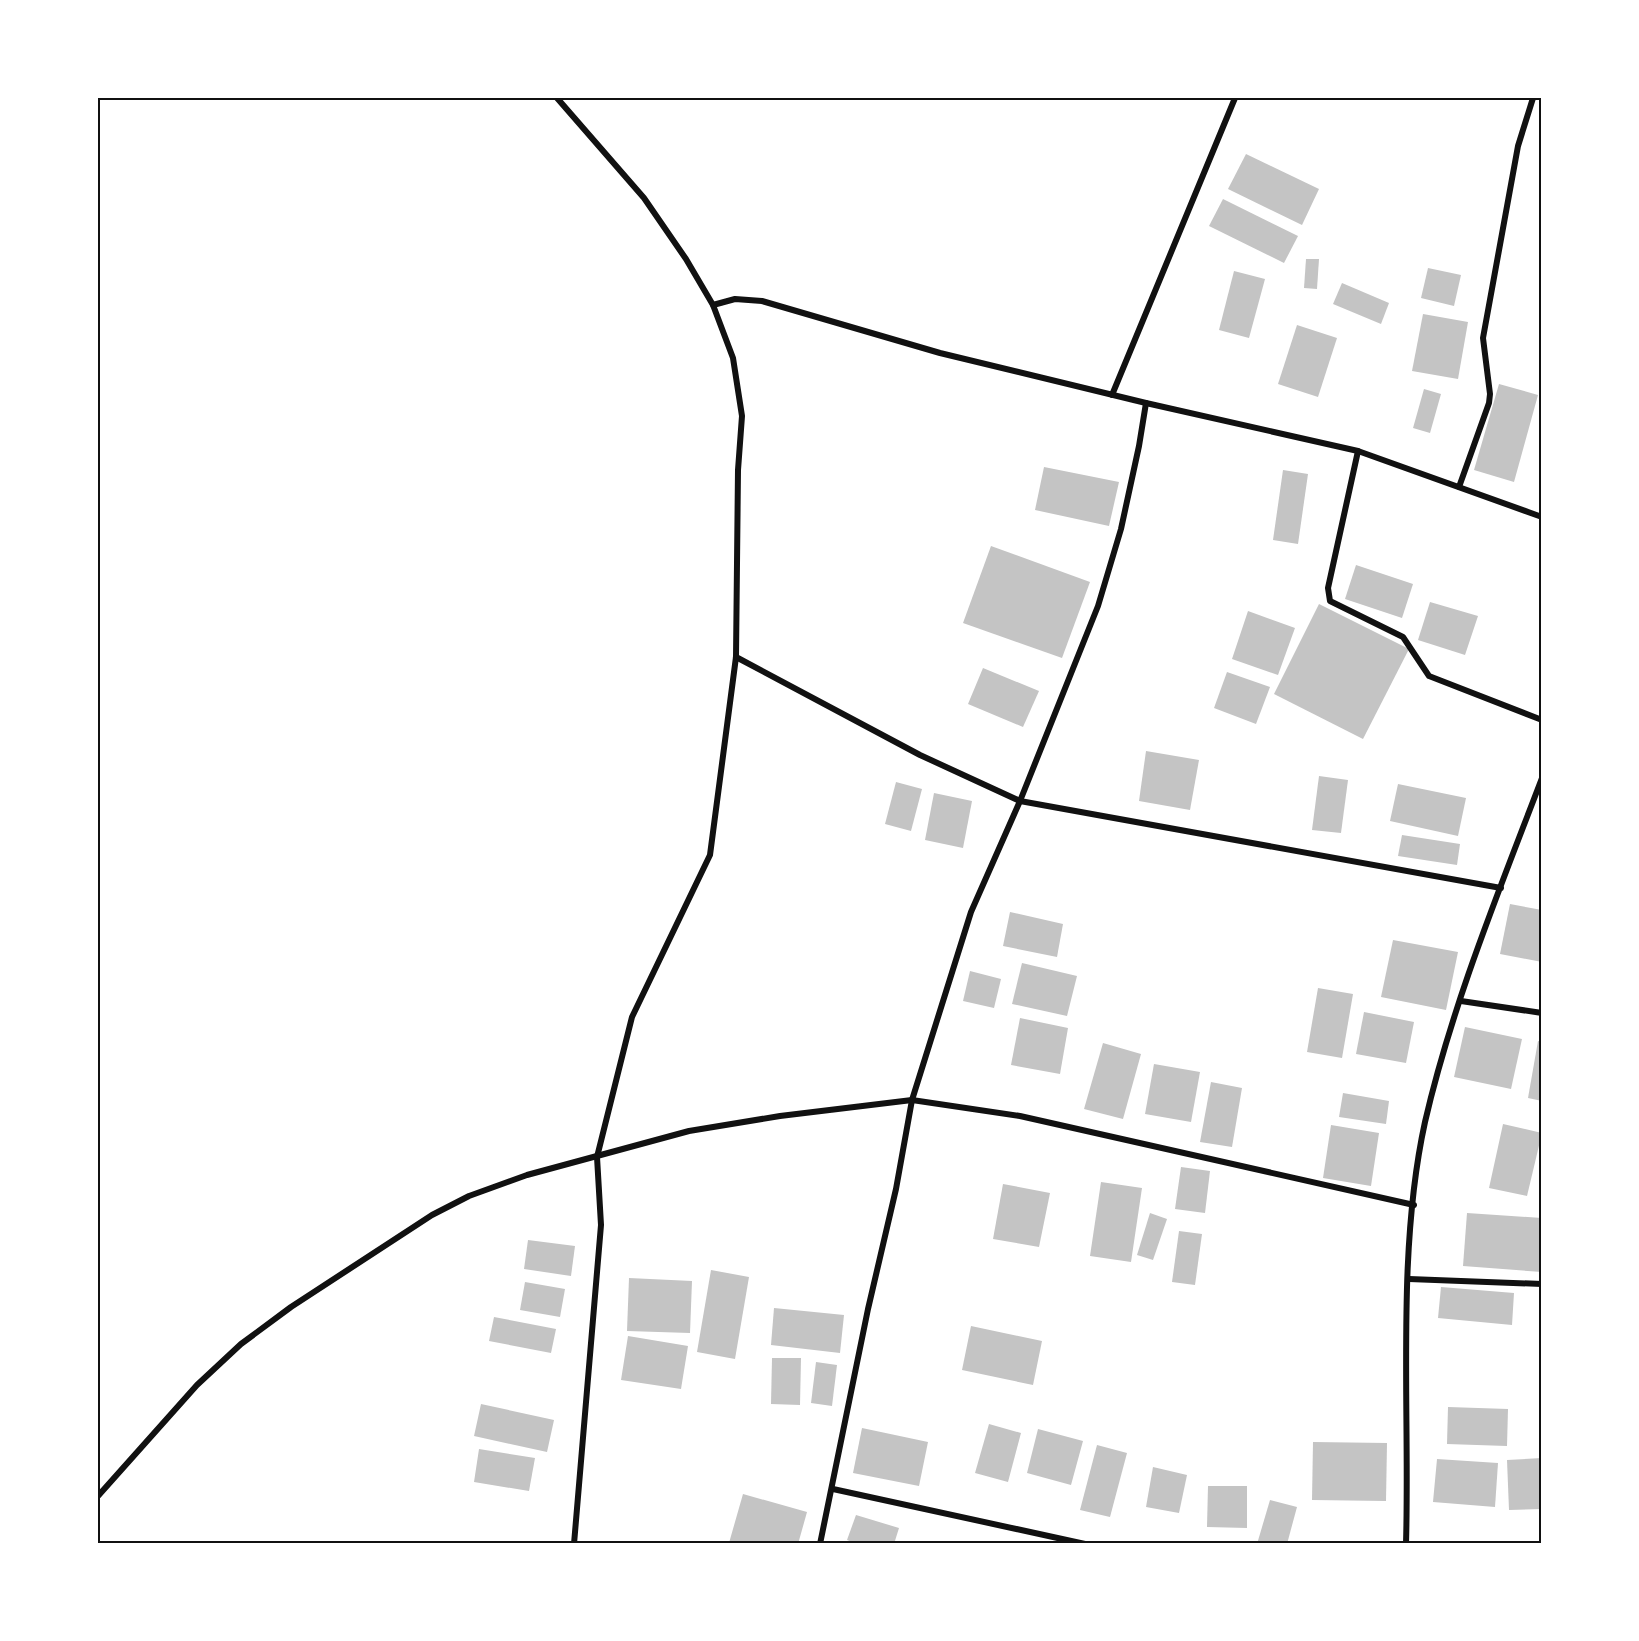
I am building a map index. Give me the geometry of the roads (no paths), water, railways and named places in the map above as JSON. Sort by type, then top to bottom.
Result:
[{"type":"street","points":[[557,98],[644,198],[686,259],[712,305],[733,358],[742,416],[738,470],[736,657],[710,855],[632,1017],[597,1157],[601,1225],[574,1544]]},
{"type":"street","points":[[1112,395],[1235,98]]},
{"type":"street","points":[[1459,487],[1489,403],[1490,394],[1483,339],[1518,146],[1533,98]]},
{"type":"street","points":[[712,305],[735,299],[762,301],[940,353],[1358,451],[1542,517]]},
{"type":"street","points":[[820,1544],[868,1309],[896,1189],[912,1100],[971,912],[1020,801],[1098,606],[1120,529],[1139,446],[1146,403]]},
{"type":"street","points":[[1358,451],[1328,588],[1330,601],[1403,637],[1430,676],[1542,720]]},
{"type":"street","points":[[736,657],[920,755],[1020,801],[1501,888]]},
{"type":"street","points":[[1406,1544],[1409,1279],[1414,1205],[1425,1124],[1461,1001],[1542,778]]},
{"type":"street","points":[[1461,1001],[1542,1013]]},
{"type":"street","points":[[98,1496],[197,1385],[241,1344],[301,1300],[432,1215],[469,1196],[527,1175],[689,1131],[780,1116],[912,1100],[1020,1116],[1414,1205]]},
{"type":"street","points":[[1409,1279],[1542,1284]]},
{"type":"street","points":[[833,1489],[1085,1544]]}]
